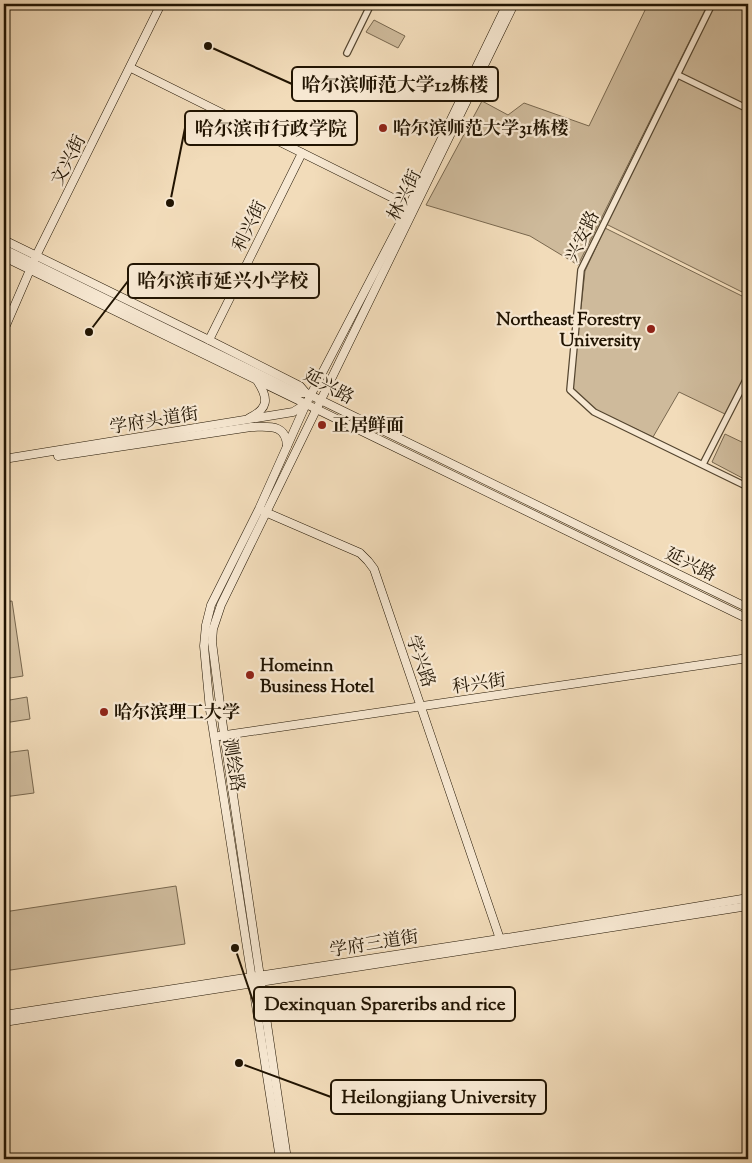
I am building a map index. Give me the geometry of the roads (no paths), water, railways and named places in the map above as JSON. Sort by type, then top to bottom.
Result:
[{"type":"main road","name":"文兴街","points":[[4,330],[33,263],[161,4]]},
{"type":"main road","name":"林兴街","points":[[308,394],[409,206],[507,4]]},
{"type":"main road","name":"林兴街","points":[[320,399],[514,4]]},
{"type":"main road","points":[[131,68],[409,206]]},
{"type":"main road","name":"利兴街","points":[[209,340],[302,153]]},
{"type":"main road","name":"延兴路","points":[[4,240],[33,263],[257,380],[748,618]]},
{"type":"main road","points":[[4,249],[298,393],[308,394]]},
{"type":"main road","name":"延兴路","points":[[4,257],[33,263],[209,340],[300,386],[308,394],[748,608]]},
{"type":"main road","points":[[241,421],[257,414],[265,404],[266,396],[257,380]]},
{"type":"main road","name":"测绘路","points":[[280,1159],[212,642],[213,629],[221,605],[262,511],[306,404],[308,394]]},
{"type":"main road","name":"测绘路","points":[[286,1159],[215,736],[204,646],[206,625],[218,590],[262,511],[320,399]]},
{"type":"main road","name":"学府头道街","points":[[4,459],[292,412],[306,404]]},
{"type":"main road","name":"学府头道街","points":[[4,464],[250,427],[269,427],[281,430],[286,436],[287,448]]},
{"type":"main road","name":"学兴路","points":[[262,511],[360,553],[374,569],[500,941]]},
{"type":"main road","name":"科兴街","points":[[215,736],[748,658]]},
{"type":"main road","name":"学府三道街","points":[[500,941],[748,898]]},
{"type":"main road","name":"学府三道街","points":[[4,1022],[256,979],[500,941],[748,906]]},
{"type":"main road","name":"学府三道街","points":[[4,1014],[256,979]]},
{"type":"street","points":[[347,53],[371,4]]},
{"type":"street","name":"兴安路","points":[[712,4],[581,270],[570,390],[594,412],[748,486]]},
{"type":"street","points":[[678,75],[748,109]]},
{"type":"street","points":[[703,464],[748,376]]},
{"type":"place","name":"哈尔滨师范大学12栋楼","points":[[208,46]]},
{"type":"place","name":"哈尔滨师范大学31栋楼","points":[[383,128]]},
{"type":"place","name":"哈尔滨市行政学院","points":[[170,203]]},
{"type":"place","name":"Northeast Forestry University","points":[[651,329]]},
{"type":"place","name":"哈尔滨市延兴小学校","points":[[89,332]]},
{"type":"place","name":"正居鲜面","points":[[322,425]]},
{"type":"place","name":"Homeinn Business Hotel","points":[[250,675]]},
{"type":"place","name":"哈尔滨理工大学","points":[[104,712]]},
{"type":"place","name":"Dexinquan Spareribs and rice","points":[[235,948]]},
{"type":"place","name":"Heilongjiang University","points":[[239,1063]]}]
